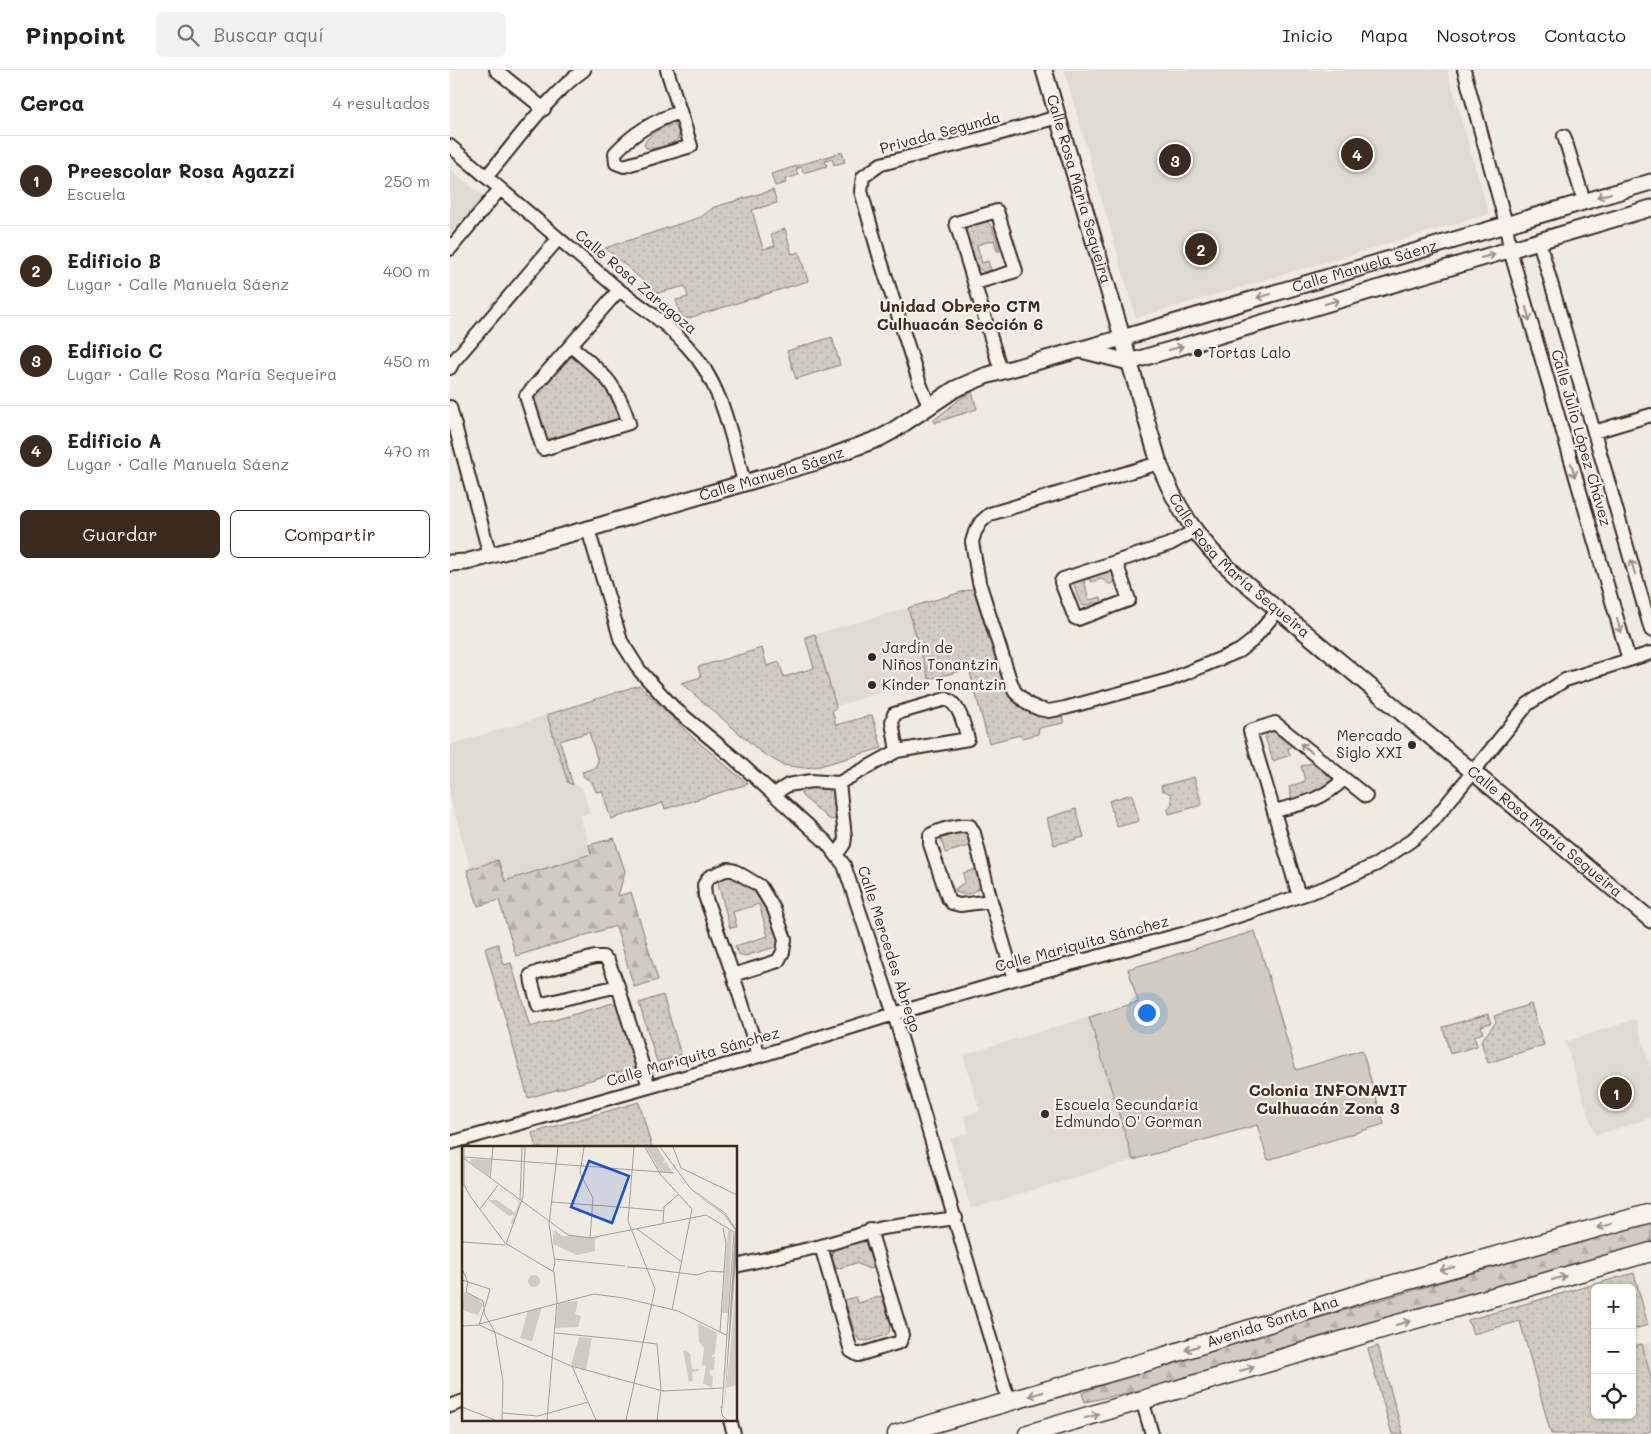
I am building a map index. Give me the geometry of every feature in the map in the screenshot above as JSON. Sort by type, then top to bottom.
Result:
[{"type":"main road","name":"Avenida Santa Ana","points":[[897,1434],[1159,1358],[1369,1291],[1651,1213]]},
{"type":"main road","points":[[1028,1434],[1651,1252]]},
{"type":"street","points":[[496,70],[544,109]]},
{"type":"street","points":[[486,178],[560,91],[584,70]]},
{"type":"street","points":[[668,70],[691,146],[624,166],[616,163],[615,153],[635,133],[656,121],[680,112]]},
{"type":"street","name":"Calle Rosa María Sequeira","points":[[1044,70],[1159,463],[1174,498],[1194,530],[1218,559],[1651,920]]},
{"type":"street","name":"Calle Julio López Chávez","points":[[1464,70],[1506,224],[1510,250],[1629,660]]},
{"type":"street","name":"Privada Segunda","points":[[929,406],[919,381],[879,255],[861,191],[863,177],[881,164],[1058,117]]},
{"type":"street","points":[[1564,136],[1584,202]]},
{"type":"street","name":"Calle Rosa Zaragoza","points":[[450,146],[619,290],[667,327],[687,346],[711,379],[725,414],[744,482]]},
{"type":"street","name":"Calle Manuela Sáenz","points":[[450,563],[466,562],[588,529],[816,462],[880,438],[972,381],[1002,371],[1122,338],[1651,182]]},
{"type":"street","points":[[450,249],[500,190]]},
{"type":"street","name":"Calle Manuela Sáenz","points":[[1078,350],[1129,362],[1651,208]]},
{"type":"street","points":[[974,284],[1016,271],[997,211],[956,224],[974,284],[1002,371]]},
{"type":"street","points":[[450,368],[453,362],[558,239]]},
{"type":"street","name":"Calle Julio López Chávez","points":[[1539,242],[1651,630]]},
{"type":"street","points":[[571,346],[606,376],[622,400],[629,423],[543,449],[526,396],[619,290]]},
{"type":"street","points":[[450,407],[490,556]]},
{"type":"street","points":[[1594,432],[1651,415]]},
{"type":"street","points":[[1159,463],[990,514],[981,522],[972,542],[979,582],[1015,692],[1025,702],[1038,709],[1049,711],[1169,680],[1239,650],[1252,641],[1278,610]]},
{"type":"street","name":"Calle Mercedes Abrego","points":[[588,529],[621,641],[640,671],[674,708],[774,794],[826,842],[844,865],[894,1014],[1009,1402]]},
{"type":"street","points":[[1116,562],[1129,600],[1078,619],[1075,618],[1061,581],[1116,562],[1170,544],[1194,530]]},
{"type":"street","name":"Calle Mariquita Sánchez","points":[[450,1143],[759,1056],[1014,979],[1186,933],[1359,874],[1412,840],[1432,821],[1528,704],[1543,692],[1565,680],[1651,653]]},
{"type":"street","points":[[774,794],[788,785],[811,781],[839,783],[897,751],[968,739],[961,716],[952,701],[946,699],[894,714],[892,722],[897,751]]},
{"type":"street","points":[[1299,896],[1250,731],[1275,723],[1366,796]]},
{"type":"street","points":[[1274,811],[1321,797],[1344,779]]},
{"type":"street","points":[[837,854],[844,844],[846,837],[839,783]]},
{"type":"street","points":[[991,901],[960,905],[952,903],[948,898],[930,844],[930,835],[935,832],[970,826],[974,833],[991,901],[1014,979]]},
{"type":"street","points":[[733,975],[778,961],[783,952],[785,938],[774,909],[760,886],[735,871],[728,869],[709,877],[704,885],[705,896],[759,1056]]},
{"type":"street","points":[[618,986],[538,1006],[532,975],[595,957],[603,957],[608,961],[618,986],[649,1086]]},
{"type":"street","points":[[738,1266],[821,1246],[870,1230],[956,1218]]},
{"type":"street","points":[[821,1246],[851,1352],[858,1355],[900,1342],[902,1335],[870,1230]]},
{"type":"street","points":[[1142,1400],[1152,1434]]},
{"type":"street","points":[[450,1406],[462,1402]]},
{"type":"shaded area","points":[[1064,70],[1447,70],[1489,214],[1136,318]]},
{"type":"shaded area","points":[[450,169],[486,198],[450,241]]},
{"type":"shaded area","name":"Jardín de Niños Tonantzin","points":[[908,608],[929,679],[836,706],[815,634]]},
{"type":"shaded area","points":[[547,715],[568,783],[582,787],[590,813],[580,816],[592,854],[504,881],[498,860],[471,869],[450,799],[450,745]]},
{"type":"shaded area","name":"Escuela Secundaria Edmundo O' Gorman","points":[[1089,1017],[1133,1160],[971,1209],[950,1139],[969,1133],[964,1116],[980,1111],[963,1055]]},
{"type":"shaded area","points":[[1636,1019],[1651,1067],[1651,1118],[1595,1135],[1565,1042]]},
{"type":"shaded area","points":[[1651,1341],[1651,1377],[1642,1344]]},
{"type":"green space","points":[[668,125],[675,125],[679,134],[678,139],[663,146],[646,148],[644,145],[648,138]]},
{"type":"green space","points":[[842,152],[845,162],[834,165],[832,159],[825,161],[827,166],[803,173],[802,167],[796,169],[798,175],[785,179],[786,183],[775,186],[771,174]]},
{"type":"green space","points":[[773,190],[777,203],[752,210],[763,249],[775,246],[771,234],[785,229],[792,254],[799,252],[808,281],[686,319],[680,314],[676,300],[688,297],[685,286],[658,293],[605,248],[701,217],[714,207]]},
{"type":"green space","points":[[986,221],[992,226],[1000,251],[997,251],[994,240],[977,245],[982,263],[988,261],[991,270],[984,272],[978,268],[966,231],[969,225]]},
{"type":"green space","points":[[832,337],[840,365],[796,379],[787,351]]},
{"type":"green space","points":[[572,356],[597,377],[613,397],[620,415],[618,420],[556,439],[549,438],[545,435],[534,403],[535,397]]},
{"type":"green space","points":[[972,392],[977,409],[934,423],[934,420]]},
{"type":"green space","points":[[1109,570],[1118,579],[1112,584],[1102,579],[1091,582],[1090,579],[1084,580],[1089,600],[1101,597],[1102,602],[1083,606],[1080,603],[1073,582]]},
{"type":"green space","points":[[975,588],[1007,693],[1019,704],[1031,709],[1061,711],[1064,723],[1039,728],[1038,734],[1022,738],[1020,735],[989,743],[969,669],[929,679],[908,608]]},
{"type":"green space","points":[[815,634],[836,706],[832,710],[836,725],[872,715],[882,748],[820,766],[804,768],[783,765],[762,753],[681,683],[701,677],[698,667],[762,648],[767,666],[779,662],[784,677],[814,668],[805,637]]},
{"type":"green space","points":[[639,685],[691,736],[748,784],[665,809],[663,803],[611,819],[602,791],[596,792],[592,782],[584,777],[582,772],[594,768],[598,762],[589,732],[560,741],[573,785],[568,783],[547,715]]},
{"type":"green space","points":[[1271,730],[1278,730],[1296,741],[1288,749],[1290,755],[1273,761],[1265,737]]},
{"type":"green space","points":[[1319,761],[1335,777],[1334,781],[1324,788],[1292,800],[1289,787],[1305,781],[1301,766]]},
{"type":"green space","points":[[1194,777],[1202,805],[1169,814],[1168,809],[1172,804],[1171,794],[1162,790],[1161,786]]},
{"type":"green space","points":[[819,784],[828,786],[837,816],[834,820],[829,819],[802,796],[801,792],[803,789]]},
{"type":"green space","points":[[1132,794],[1139,821],[1117,827],[1109,801]]},
{"type":"green space","points":[[1076,809],[1084,837],[1054,845],[1047,818]]},
{"type":"green space","points":[[966,829],[982,885],[974,892],[963,894],[956,892],[955,889],[965,882],[963,873],[976,869],[969,846],[945,853],[940,835]]},
{"type":"green space","points":[[614,838],[625,871],[618,896],[631,892],[658,980],[634,987],[616,926],[516,956],[499,900],[478,906],[467,870],[498,860],[505,881],[591,854],[589,845]]},
{"type":"green space","points":[[736,874],[758,897],[767,911],[779,940],[776,947],[745,956],[738,954],[735,946],[768,936],[759,904],[733,912],[737,927],[730,928],[718,883],[720,878],[725,875]]},
{"type":"green space","points":[[1255,931],[1296,1070],[1362,1050],[1384,1124],[1268,1160],[1257,1125],[1133,1160],[1089,1017],[1138,1002],[1128,969]]},
{"type":"green space","points":[[498,944],[504,965],[511,963],[530,1027],[613,1003],[617,1005],[636,1067],[528,1098],[485,948]]},
{"type":"green space","points":[[663,995],[681,1055],[657,1062],[639,1003]]},
{"type":"green space","points":[[1531,1004],[1544,1045],[1488,1063],[1481,1041],[1496,1022],[1494,1016]]},
{"type":"green space","points":[[1488,1014],[1491,1023],[1481,1026],[1483,1033],[1474,1036],[1477,1046],[1450,1054],[1443,1027]]},
{"type":"green space","points":[[639,1102],[651,1146],[535,1146],[532,1133]]},
{"type":"green space","points":[[1651,1221],[1651,1243],[1150,1388],[1085,1402],[1082,1393],[1144,1369]]},
{"type":"green space","points":[[864,1239],[874,1268],[869,1269],[856,1263],[836,1269],[832,1255],[834,1247]]},
{"type":"green space","points":[[1634,1273],[1648,1325],[1636,1329],[1636,1284],[1595,1284]]},
{"type":"green space","points":[[1591,1285],[1591,1419],[1636,1419],[1636,1346],[1642,1344],[1651,1377],[1651,1431],[1640,1434],[1551,1434],[1520,1321],[1473,1334],[1468,1320]]},
{"type":"green space","points":[[882,1296],[891,1324],[889,1332],[886,1335],[867,1341],[859,1340],[855,1334],[845,1300],[855,1297],[858,1303]]},
{"type":"green space","points":[[1378,1346],[1403,1434],[1392,1434],[1368,1349]]},
{"type":"place","name":"Edificio A","points":[[1357,154]]},
{"type":"place","name":"Edificio C","points":[[1175,160]]},
{"type":"place","name":"Edificio B","points":[[1201,249]]},
{"type":"place","name":"Tortas Lalo","points":[[1198,353]]},
{"type":"place","name":"Jardín de Niños Tonantzin","points":[[872,657]]},
{"type":"place","name":"Kinder Tonantzin","points":[[872,685]]},
{"type":"place","name":"Mercado Siglo XXI","points":[[1412,745]]},
{"type":"place","name":"Preescolar Rosa Agazzi","points":[[1616,1093]]},
{"type":"place","name":"Escuela Secundaria Edmundo O' Gorman","points":[[1045,1114]]},
{"type":"district","name":"Unidad Obrero CTM Culhuacán Sección 6","points":[[960,315]]},
{"type":"district","name":"Colonia INFONAVIT Culhuacán Zona 3","points":[[1328,1099]]}]
